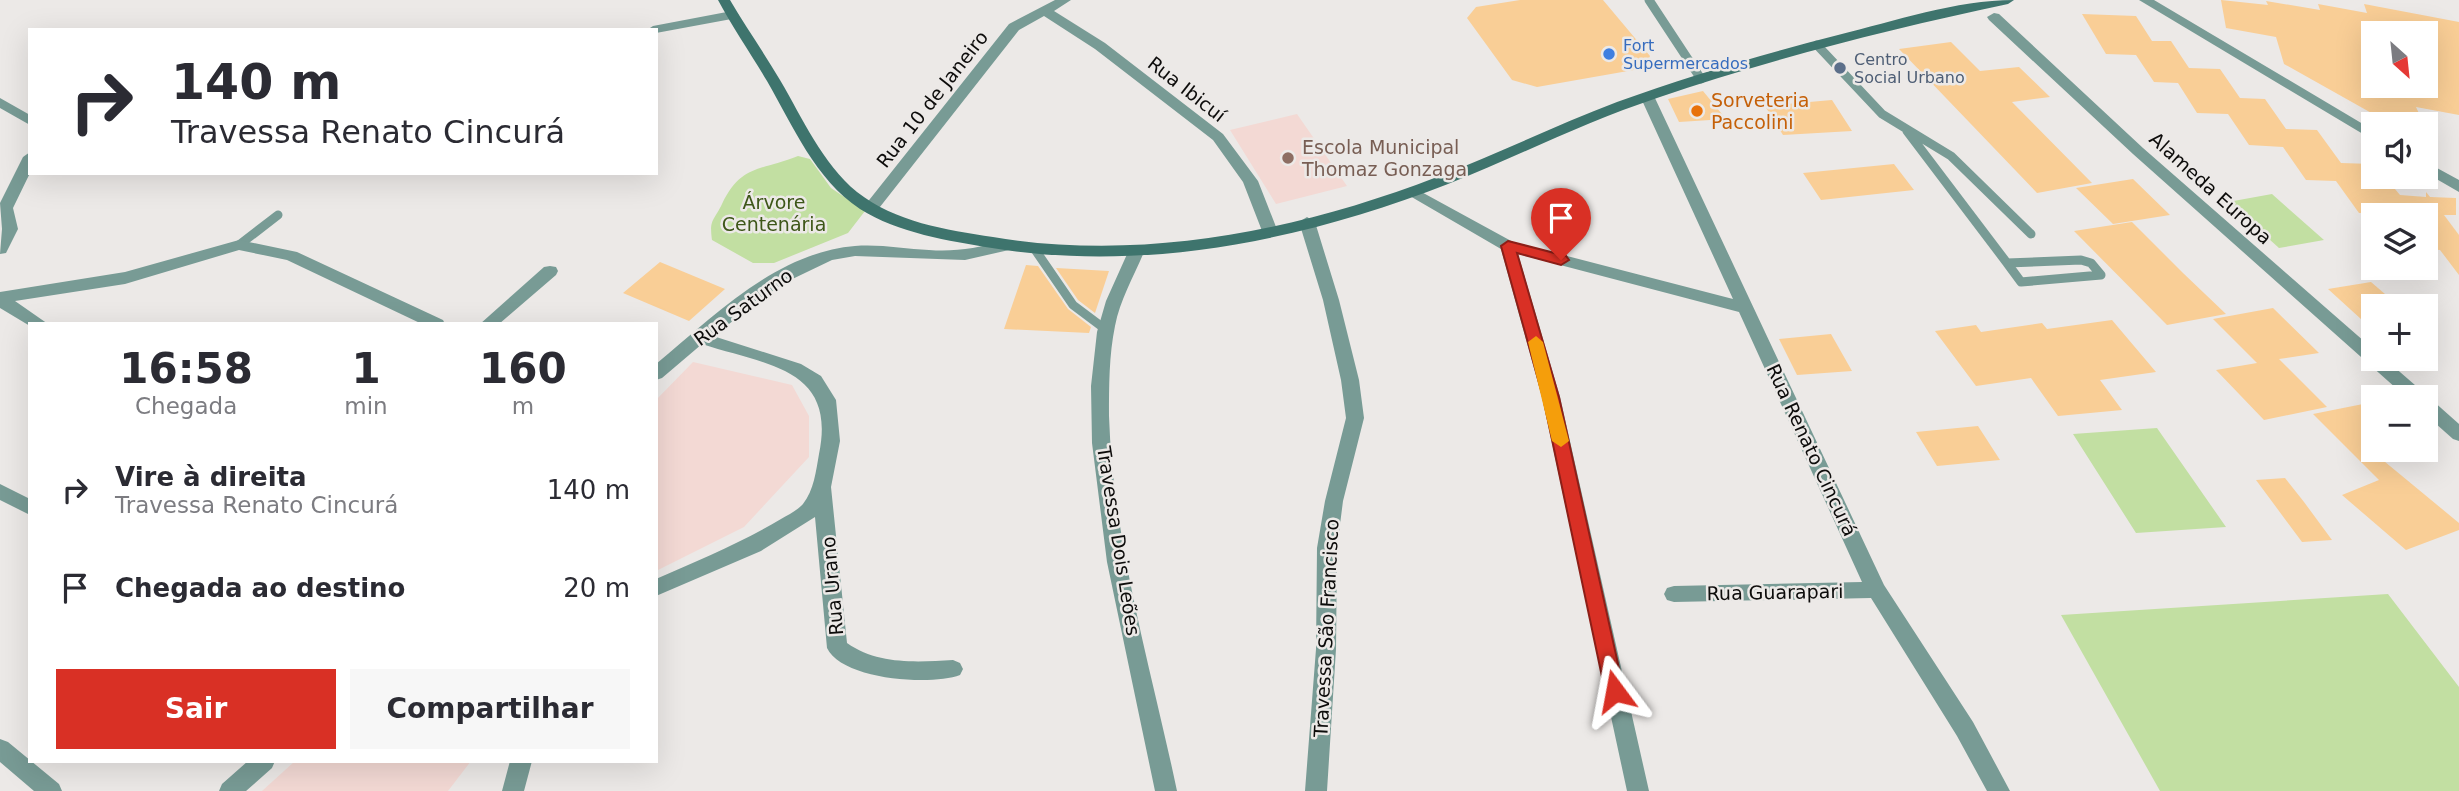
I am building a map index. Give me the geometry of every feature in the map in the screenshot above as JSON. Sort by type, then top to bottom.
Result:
[{"type":"main road","points":[[724,0],[819,159],[849,192],[871,208],[925,228],[1003,246],[1036,251],[1136,252],[1181,248],[1270,232],[1411,192],[1647,96],[1817,45],[2008,0]]},
{"type":"street","name":"Rua 10 de Janeiro","points":[[871,208],[1014,26],[1065,0]]},
{"type":"street","points":[[2145,0],[2361,129]]},
{"type":"street","name":"Rua Ibicuí","points":[[1043,10],[1100,46],[1218,136],[1250,181],[1270,232]]},
{"type":"street","points":[[658,29],[732,15]]},
{"type":"street","name":"Alameda Europa","points":[[1994,17],[2147,159],[2403,385]]},
{"type":"street","name":"Rua Renato Cincurá","points":[[1647,96],[1876,590],[1965,729],[1999,791]]},
{"type":"street","points":[[0,102],[28,120]]},
{"type":"street","points":[[0,249],[10,229],[5,208],[28,161]]},
{"type":"street","points":[[2438,174],[2459,187]]},
{"type":"street","points":[[1411,192],[1508,246],[1748,309]]},
{"type":"street","name":"Travessa São Francisco","points":[[1307,222],[1331,300],[1350,380],[1355,418],[1334,501],[1327,548],[1326,649],[1316,791]]},
{"type":"street","points":[[0,299],[125,278],[239,245],[291,256],[433,322]]},
{"type":"street","name":"Rua Saturno","points":[[658,372],[795,268],[854,251],[939,258],[983,254],[1003,246]]},
{"type":"street","points":[[1508,246],[1551,397],[1638,791]]},
{"type":"street","name":"Travessa Dois Leões","points":[[1136,252],[1105,329],[1101,421],[1108,494],[1120,570],[1166,791]]},
{"type":"street","points":[[490,322],[550,271]]},
{"type":"street","points":[[0,299],[37,322]]},
{"type":"street","name":"Rua Urano","points":[[701,338],[795,368],[815,381],[827,400],[831,441],[822,487],[837,648],[862,661],[907,671],[953,669]]},
{"type":"street","points":[[2438,416],[2459,434]]},
{"type":"street","name":"Rua Urano","points":[[658,587],[754,545],[809,511],[822,487]]},
{"type":"street","points":[[0,491],[28,507]]},
{"type":"street","name":"Rua Guarapari","points":[[1674,594],[1876,590]]},
{"type":"street","points":[[0,749],[51,791]]},
{"type":"street","points":[[230,791],[262,763]]},
{"type":"street","points":[[513,791],[520,763]]},
{"type":"lane","points":[[1649,0],[1701,79]]},
{"type":"lane","name":"Alameda Europa","points":[[1982,5],[1994,17]]},
{"type":"lane","points":[[1817,45],[1882,114],[1951,156],[2031,234]]},
{"type":"lane","points":[[1907,131],[2021,282],[2101,275],[2091,263],[2081,260],[2007,263]]},
{"type":"lane","points":[[239,245],[278,215]]},
{"type":"lane","points":[[1036,251],[1074,308],[1083,318],[1105,329]]},
{"type":"shaded area","name":"Escola Municipal Thomaz Gonzaga","points":[[1297,114],[1347,186],[1276,204],[1230,130]]},
{"type":"shaded area","points":[[693,362],[792,385],[809,416],[809,457],[744,527],[658,570],[658,398]]},
{"type":"shaded area","points":[[293,763],[469,763],[448,791],[262,791]]},
{"type":"green space","name":"Árvore Centenária","points":[[798,156],[810,159],[831,188],[865,211],[848,233],[774,263],[753,263],[712,240],[713,220],[737,182],[753,171]]},
{"type":"green space","points":[[2272,194],[2324,240],[2279,248],[2228,202]]},
{"type":"green space","points":[[2157,428],[2226,527],[2136,533],[2073,434]]},
{"type":"green space","points":[[2388,594],[2459,687],[2459,791],[2160,791],[2061,615]]},
{"type":"building","points":[[1520,0],[1603,0],[1650,56],[1645,68],[1537,87],[1512,80],[1467,18],[1476,7]]},
{"type":"building","points":[[2221,0],[2268,5],[2266,1],[2320,10],[2318,4],[2367,13],[2364,4],[2459,22],[2459,115],[2416,107],[2418,112],[2370,112],[2284,64],[2276,37],[2226,28]]},
{"type":"building","points":[[2082,14],[2136,16],[2152,41],[2171,41],[2189,68],[2220,69],[2240,98],[2265,99],[2286,129],[2317,130],[2341,163],[2361,164],[2361,189],[2395,189],[2400,195],[2426,197],[2426,192],[2430,197],[2456,198],[2456,215],[2444,215],[2459,235],[2459,275],[2438,250],[2438,203],[2361,203],[2359,213],[2336,181],[2306,180],[2283,147],[2249,145],[2228,114],[2197,113],[2178,83],[2154,82],[2136,55],[2106,54]]},
{"type":"building","points":[[1951,42],[1980,71],[2019,67],[2050,97],[2012,102],[2092,183],[2037,193],[1899,49]]},
{"type":"building","name":"Sorveteria Paccolini","points":[[1703,91],[1726,119],[1679,122],[1668,99]]},
{"type":"building","points":[[1832,100],[1852,131],[1783,135],[1765,106]]},
{"type":"building","points":[[1894,164],[1914,190],[1821,200],[1803,173]]},
{"type":"building","points":[[2133,179],[2170,215],[2113,224],[2076,188]]},
{"type":"building","points":[[2132,222],[2226,314],[2167,325],[2074,231]]},
{"type":"building","points":[[660,262],[725,289],[689,321],[623,293]]},
{"type":"building","points":[[1026,265],[1038,266],[1068,309],[1091,327],[1089,333],[1004,329]]},
{"type":"building","points":[[1056,268],[1109,271],[1095,313],[1078,300]]},
{"type":"building","points":[[2371,282],[2385,294],[2361,294],[2361,319],[2328,289]]},
{"type":"building","points":[[2273,308],[2319,353],[2279,359],[2327,407],[2264,420],[2216,370],[2257,363],[2213,319]]},
{"type":"building","points":[[2112,320],[2156,372],[2100,380],[2122,410],[2058,416],[2031,378],[1976,386],[1935,331],[1976,325],[1981,332],[2042,323],[2047,329]]},
{"type":"building","points":[[1831,334],[1852,371],[1797,375],[1779,339]]},
{"type":"building","points":[[2361,404],[2361,462],[2313,414]]},
{"type":"building","points":[[1978,426],[2000,460],[1937,466],[1916,432]]},
{"type":"building","points":[[2361,462],[2385,462],[2459,523],[2459,530],[2406,550],[2342,495],[2379,480]]},
{"type":"building","points":[[2285,478],[2332,540],[2302,542],[2256,480]]},
{"type":"slow traffic","points":[[1536,342],[1561,441]]},
{"type":"place","name":"Fort Supermercados","points":[[1609,54]]},
{"type":"place","name":"Centro Social Urbano","points":[[1840,68]]},
{"type":"place","name":"Sorveteria Paccolini","points":[[1697,111]]},
{"type":"place","name":"Escola Municipal Thomaz Gonzaga","points":[[1288,158]]},
{"type":"route","points":[[1561,260],[1508,246],[1551,397],[1615,691]]}]
